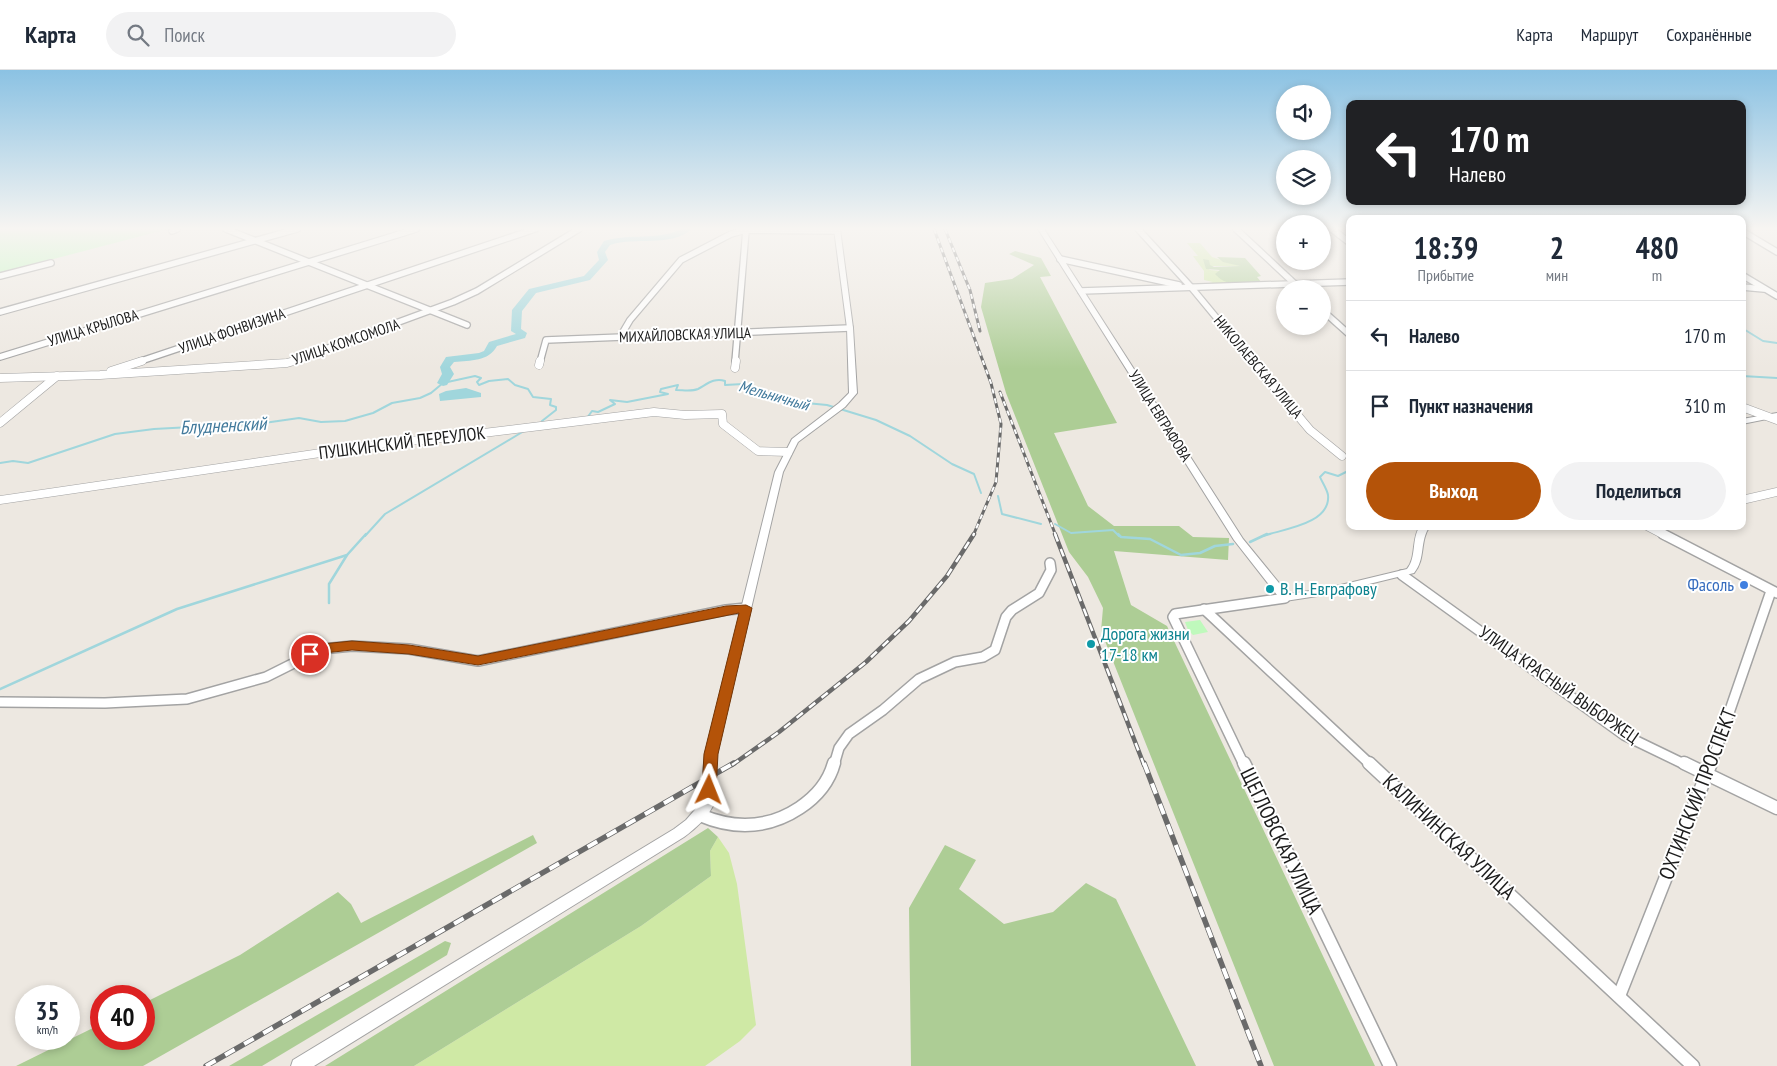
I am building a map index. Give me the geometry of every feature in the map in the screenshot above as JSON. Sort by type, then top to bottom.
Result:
[{"type":"street","points":[[0,312],[131,275]]},
{"type":"street","name":"УЛИЦА КРЫЛОВА","points":[[0,357],[265,275]]},
{"type":"street","points":[[344,275],[467,325]]},
{"type":"street","name":"УЛИЦА ФОНВИЗИНА","points":[[100,375],[396,275]]},
{"type":"street","name":"УЛИЦА КОМСОМОЛА","points":[[0,378],[100,375],[287,363],[432,310],[477,291],[503,275]]},
{"type":"street","points":[[620,338],[630,320],[668,275]]},
{"type":"street","points":[[735,368],[736,332],[742,275]]},
{"type":"street","points":[[299,1066],[670,839],[700,815],[708,798],[711,754],[772,496],[788,452],[795,441],[838,408],[853,393],[850,328],[843,275]]},
{"type":"street","name":"УЛИЦА ЕВГРАФОВА","points":[[1071,275],[1241,543],[1285,598]]},
{"type":"street","points":[[1137,275],[1191,287]]},
{"type":"street","name":"НИКОЛАЕВСКАЯ УЛИЦА","points":[[1180,275],[1310,430],[1342,456]]},
{"type":"street","points":[[1746,277],[1777,296]]},
{"type":"street","points":[[1331,284],[1346,282]]},
{"type":"street","points":[[1081,291],[1191,287],[1276,287]]},
{"type":"street","points":[[1746,287],[1777,290]]},
{"type":"street","points":[[1331,318],[1346,332]]},
{"type":"street","name":"МИХАЙЛОВСКАЯ УЛИЦА","points":[[539,365],[546,340],[850,328]]},
{"type":"street","points":[[0,423],[57,376]]},
{"type":"street","points":[[1746,407],[1774,417]]},
{"type":"street","points":[[0,411],[15,410]]},
{"type":"street","name":"ПУШКИНСКИЙ ПЕРЕУЛОК","points":[[0,500],[402,440],[426,440],[654,412],[685,415],[722,414],[723,424],[758,451],[788,452]]},
{"type":"street","points":[[1746,421],[1774,417]]},
{"type":"street","points":[[1746,499],[1777,492]]},
{"type":"street","points":[[1204,609],[1324,592],[1402,575],[1414,568],[1418,539],[1424,530]]},
{"type":"street","points":[[1655,530],[1774,592]]},
{"type":"street","points":[[700,815],[724,824],[750,826],[768,823],[791,813],[814,796],[830,776],[836,749],[850,733],[883,710],[905,688],[930,672],[959,661],[991,653],[1000,644],[1001,626],[1006,616],[1043,588],[1044,579],[1051,570],[1050,563]]},
{"type":"street","name":"УЛИЦА КРАСНЫЙ ВЫБОРЖЕЦ","points":[[1402,575],[1624,735],[1777,808]]},
{"type":"street","name":"ОХТИНСКИЙ ПРОСПЕКТ","points":[[1619,996],[1707,776],[1774,592]]},
{"type":"street","points":[[0,702],[122,702],[187,699],[266,677],[322,649],[352,646],[409,649],[478,661],[726,610],[746,608]]},
{"type":"street","name":"ЩЕГЛОВСКАЯ УЛИЦА","points":[[1204,609],[1173,615],[1390,1066]]},
{"type":"street","name":"КАЛИНИНСКАЯ УЛИЦА","points":[[1204,609],[1693,1066]]},
{"type":"green space","points":[[1018,275],[1051,275],[1040,277],[1117,423],[1054,433],[1088,506],[1114,526],[1179,526],[1193,537],[1229,538],[1228,560],[1114,551],[1131,605],[1167,626],[1375,1066],[1274,1066],[1101,631],[1103,608],[1088,577],[1069,552],[1006,393],[981,307],[985,283],[1012,279]]},
{"type":"green space","points":[[1204,275],[1217,275],[1233,285],[1205,284],[1213,282],[1204,280]]},
{"type":"green space","points":[[1217,275],[1261,275],[1257,277],[1262,283],[1237,284]]},
{"type":"green space","points":[[1200,620],[1208,632],[1193,635],[1188,630],[1185,622]]},
{"type":"green space","points":[[708,828],[718,837],[710,851],[711,876],[641,926],[414,1066],[325,1066]]},
{"type":"green space","points":[[533,835],[537,843],[143,1066],[16,1066],[48,1050],[80,1050],[80,1034],[90,1029],[90,1050],[155,1050],[155,998],[240,955],[338,892],[351,904],[361,923]]},
{"type":"green space","points":[[718,837],[729,853],[737,884],[756,1025],[740,1041],[705,1066],[414,1066],[641,926],[711,876],[710,851]]},
{"type":"green space","points":[[945,845],[976,860],[959,889],[1004,924],[1053,912],[1086,883],[1116,899],[1196,1066],[911,1066],[909,908]]},
{"type":"green space","points":[[445,941],[451,943],[447,955],[262,1066],[229,1066]]},
{"type":"water","points":[[466,388],[481,393],[481,397],[440,401],[439,394]]},
{"type":"waterway","points":[[443,383],[448,374],[445,367],[450,359],[481,356],[488,353],[493,344],[521,336],[522,333],[516,331],[517,310],[524,304],[532,291],[573,283],[589,275]]},
{"type":"waterway","points":[[1746,330],[1763,341],[1777,343]]},
{"type":"waterway","name":"Блудненский","points":[[0,463],[13,461],[28,463],[115,434],[154,429],[264,423],[299,418],[321,422],[345,421],[373,413],[392,403],[420,398],[431,393],[443,383],[475,376],[481,378],[477,382],[479,385],[489,381],[508,379],[515,385],[528,389],[533,397],[551,399],[550,405],[556,407],[556,410],[542,421],[545,423]]},
{"type":"waterway","points":[[1746,376],[1777,378]]},
{"type":"waterway","name":"Мельничный","points":[[587,418],[592,411],[598,412],[615,404],[610,400],[627,402],[668,394],[660,392],[661,389],[678,385],[676,390],[690,391],[717,380],[725,381],[725,385],[743,384],[785,401],[827,405],[876,420],[910,436],[952,464],[974,474],[981,493]]},
{"type":"waterway","points":[[365,536],[385,514],[524,431]]},
{"type":"waterway","points":[[1263,536],[1304,524],[1322,513],[1327,505],[1328,495],[1320,477],[1325,472],[1338,476],[1346,472]]},
{"type":"waterway","points":[[998,496],[1002,514],[1041,524]]},
{"type":"waterway","points":[[1055,524],[1071,533],[1113,530],[1119,536]]},
{"type":"waterway","points":[[347,555],[366,534]]},
{"type":"waterway","points":[[1118,534],[1121,537],[1150,539],[1181,555],[1200,553],[1215,546],[1233,544]]},
{"type":"waterway","points":[[1250,542],[1267,534]]},
{"type":"waterway","points":[[0,689],[177,609],[347,555]]},
{"type":"waterway","points":[[329,603],[329,584],[347,555]]},
{"type":"railway","points":[[951,275],[991,383],[1001,424],[996,482],[974,535]]},
{"type":"railway","points":[[964,275],[970,290],[980,331]]},
{"type":"railway","points":[[1000,392],[1056,536]]},
{"type":"railway","points":[[1055,534],[1144,765]]},
{"type":"railway","points":[[732,765],[779,732],[866,662],[909,621],[947,576],[974,535]]},
{"type":"railway","points":[[206,1066],[734,763]]},
{"type":"railway","points":[[1144,763],[1261,1066]]},
{"type":"place","name":"Фасоль","points":[[1744,585]]},
{"type":"place","name":"В. Н. Евграфову","points":[[1270,589]]},
{"type":"place","name":"Дорога жизни 17-18 км","points":[[1091,644]]},
{"type":"route","points":[[310,654],[335,646],[352,646],[409,649],[478,661],[726,610],[746,608],[711,754],[709,790]]}]
